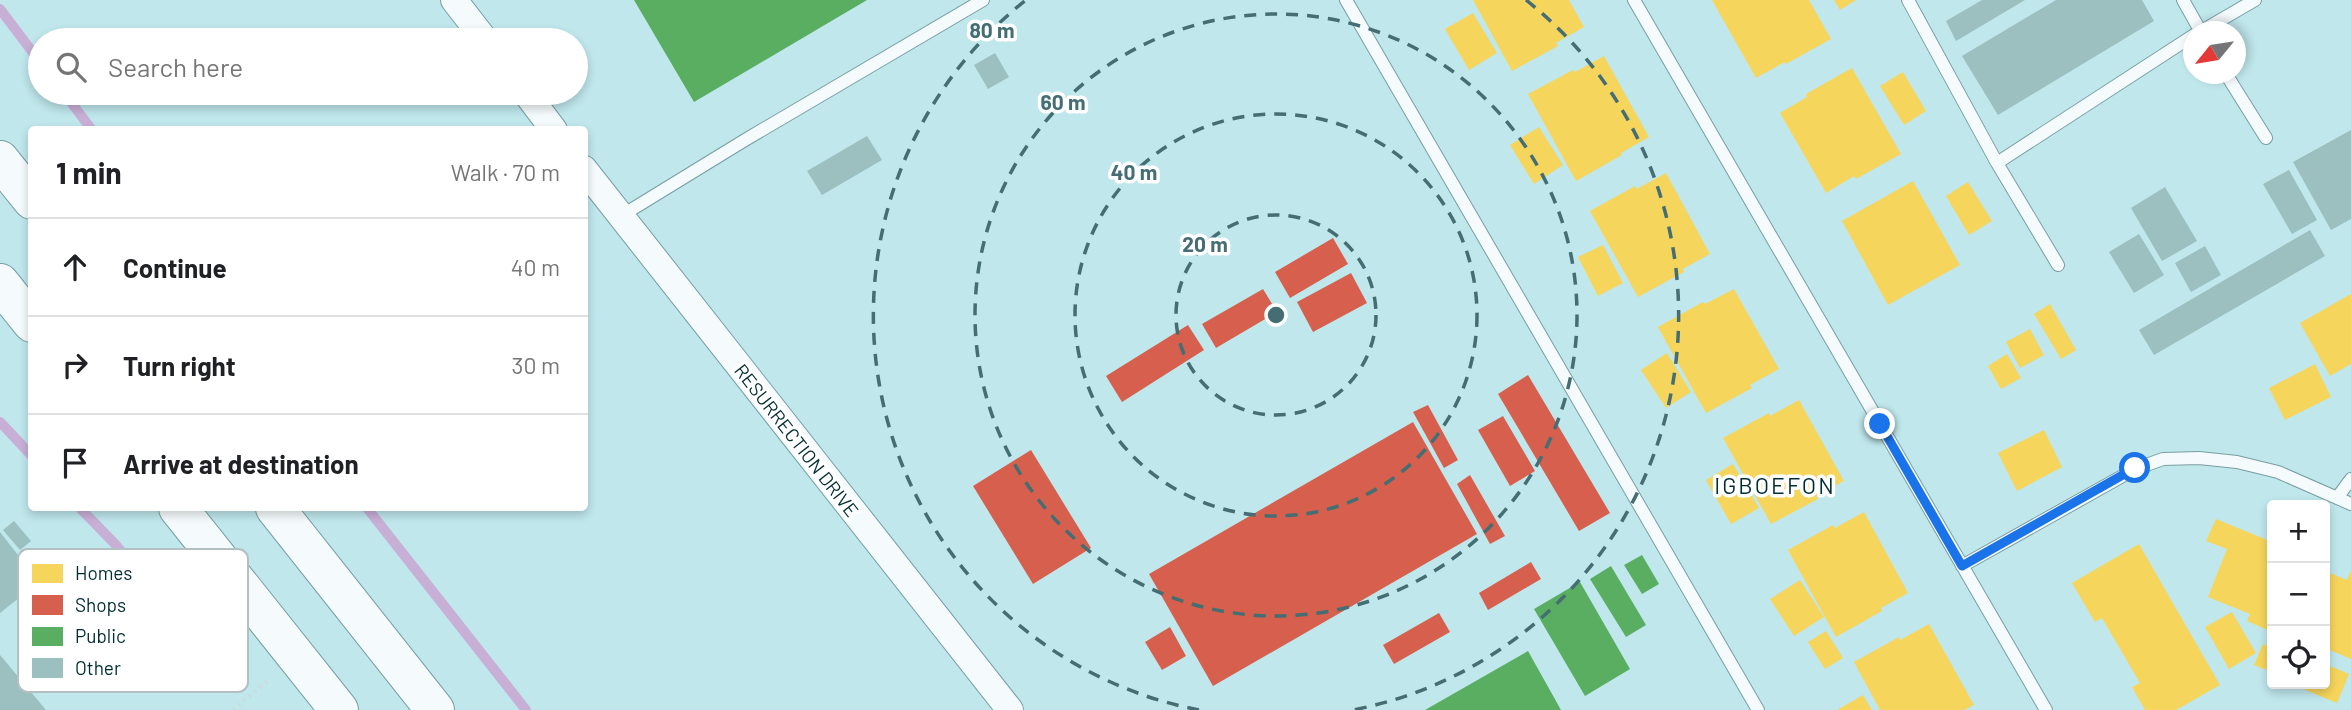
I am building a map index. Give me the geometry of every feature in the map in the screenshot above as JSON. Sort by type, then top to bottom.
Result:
[{"type":"highway","points":[[0,160],[28,195]]},
{"type":"highway","points":[[0,283],[28,318]]},
{"type":"highway","points":[[180,511],[211,549]]},
{"type":"highway","points":[[277,511],[435,710]]},
{"type":"highway","points":[[248,596],[339,710]]},
{"type":"street","points":[[463,3],[478,28]]},
{"type":"street","points":[[535,105],[551,126]]},
{"type":"street","name":"RESURRECTION DRIVE","points":[[588,174],[1010,710]]},
{"type":"lane","points":[[621,216],[983,0]]},
{"type":"lane","points":[[1346,0],[1758,710]]},
{"type":"lane","points":[[1634,0],[2046,710]]},
{"type":"lane","points":[[1908,0],[1997,163],[2058,265]]},
{"type":"lane","points":[[2183,0],[2195,21]]},
{"type":"lane","points":[[2218,21],[2255,0]]},
{"type":"lane","points":[[1997,163],[2183,42]]},
{"type":"lane","points":[[2232,84],[2266,138]]},
{"type":"lane","points":[[1962,566],[2135,468],[2163,459],[2199,458],[2237,462],[2278,472],[2351,504]]},
{"type":"lane","points":[[2337,498],[2351,479]]},
{"type":"path","points":[[233,710],[274,676]]},
{"type":"building: Homes","points":[[1473,0],[1569,0],[1584,27],[1556,43],[1558,46],[1512,71]]},
{"type":"building: Homes","points":[[1712,0],[1809,0],[1831,39],[1756,78]]},
{"type":"building: Homes","points":[[1834,0],[1856,0],[1840,10]]},
{"type":"building: Homes","points":[[1473,13],[1497,53],[1469,70],[1445,29]]},
{"type":"building: Homes","points":[[1604,56],[1649,137],[1576,181],[1528,94]]},
{"type":"building: Homes","points":[[1852,68],[1901,154],[1856,179],[1854,176],[1826,193],[1780,113],[1807,97],[1806,94]]},
{"type":"building: Homes","points":[[1903,72],[1926,111],[1904,125],[1880,86]]},
{"type":"building: Homes","points":[[1539,127],[1563,165],[1534,184],[1510,145]]},
{"type":"building: Homes","points":[[1666,173],[1710,254],[1683,269],[1684,272],[1638,297],[1590,211],[1635,186],[1637,189]]},
{"type":"building: Homes","points":[[1913,181],[1960,265],[1888,305],[1842,221]]},
{"type":"building: Homes","points":[[1968,182],[1992,221],[1969,235],[1946,196]]},
{"type":"building: Homes","points":[[1603,245],[1623,283],[1598,296],[1578,257]]},
{"type":"building: Homes","points":[[1734,289],[1779,369],[1750,385],[1752,388],[1706,413],[1658,327],[1703,302],[1705,304]]},
{"type":"building: Homes","points":[[2351,294],[2351,364],[2330,376],[2300,323]]},
{"type":"building: Homes","points":[[2050,304],[2076,350],[2061,359],[2034,314]]},
{"type":"building: Homes","points":[[2030,329],[2044,355],[2020,368],[2006,342]]},
{"type":"building: Homes","points":[[1667,353],[1691,392],[1666,408],[1641,370]]},
{"type":"building: Homes","points":[[2007,354],[2021,378],[2001,389],[1988,366]]},
{"type":"building: Homes","points":[[2315,364],[2331,397],[2285,420],[2269,388]]},
{"type":"building: Homes","points":[[1799,400],[1844,481],[1816,496],[1818,499],[1771,524],[1723,438]]},
{"type":"building: Homes","points":[[2044,430],[2062,467],[2017,491],[1998,453]]},
{"type":"building: Homes","points":[[1733,464],[1759,508],[1731,524],[1706,480]]},
{"type":"building: Homes","points":[[1864,512],[1908,593],[1836,637],[1788,550],[1833,525],[1835,528]]},
{"type":"building: Homes","points":[[2216,519],[2267,540],[2267,630],[2247,621],[2250,614],[2208,597],[2227,549],[2206,541]]},
{"type":"building: Homes","points":[[2139,544],[2220,685],[2176,710],[2145,710],[2132,687],[2140,683],[2102,618],[2095,622],[2072,583]]},
{"type":"building: Homes","points":[[2351,571],[2351,659],[2330,650],[2330,573],[2347,580]]},
{"type":"building: Homes","points":[[1800,580],[1824,617],[1794,636],[1770,599]]},
{"type":"building: Homes","points":[[2232,612],[2256,653],[2229,669],[2205,627]]},
{"type":"building: Homes","points":[[1929,624],[1974,705],[1964,710],[1880,710],[1854,662]]},
{"type":"building: Homes","points":[[1826,631],[1843,658],[1825,669],[1808,642]]},
{"type":"building: Homes","points":[[2263,644],[2267,646],[2267,670],[2254,665]]},
{"type":"building: Homes","points":[[2330,666],[2349,674],[2337,703],[2303,689],[2330,689]]},
{"type":"building: Homes","points":[[1863,695],[1872,710],[1837,710]]},
{"type":"building: Shops","points":[[1333,238],[1348,264],[1290,298],[1275,272]]},
{"type":"building: Shops","points":[[1351,273],[1367,303],[1313,332],[1297,302]]},
{"type":"building: Shops","points":[[1263,289],[1277,312],[1216,348],[1202,324]]},
{"type":"building: Shops","points":[[1188,325],[1204,350],[1122,402],[1106,376]]},
{"type":"building: Shops","points":[[1528,375],[1610,513],[1579,531],[1498,394]]},
{"type":"building: Shops","points":[[1428,405],[1458,460],[1444,468],[1413,412]]},
{"type":"building: Shops","points":[[1503,416],[1535,471],[1510,486],[1478,430]]},
{"type":"building: Shops","points":[[1413,422],[1477,534],[1213,686],[1149,574]]},
{"type":"building: Shops","points":[[1031,450],[1091,548],[1033,584],[973,486]]},
{"type":"building: Shops","points":[[1470,475],[1505,536],[1490,544],[1457,484]]},
{"type":"building: Shops","points":[[1531,562],[1541,579],[1488,610],[1479,593]]},
{"type":"building: Shops","points":[[1439,613],[1450,632],[1394,664],[1383,645]]},
{"type":"building: Shops","points":[[1170,627],[1186,656],[1162,670],[1145,642]]},
{"type":"building: Public","points":[[634,0],[867,0],[694,102]]},
{"type":"building: Public","points":[[1642,555],[1659,584],[1642,594],[1624,565]]},
{"type":"building: Public","points":[[1611,566],[1646,625],[1626,637],[1590,579]]},
{"type":"building: Public","points":[[1580,582],[1630,669],[1585,696],[1534,609]]},
{"type":"building: Public","points":[[1528,651],[1561,710],[1425,710]]},
{"type":"building: Other","points":[[1982,0],[2025,0],[1956,41],[1946,21]]},
{"type":"building: Other","points":[[2056,0],[2142,0],[2154,21],[1998,115],[1962,56]]},
{"type":"building: Other","points":[[995,53],[1009,77],[988,89],[974,65]]},
{"type":"building: Other","points":[[2351,130],[2351,219],[2331,230],[2293,162]]},
{"type":"building: Other","points":[[867,136],[882,160],[822,195],[807,171]]},
{"type":"building: Other","points":[[2289,170],[2317,220],[2292,234],[2263,184]]},
{"type":"building: Other","points":[[2165,187],[2197,241],[2162,261],[2131,208]]},
{"type":"building: Other","points":[[2310,230],[2325,256],[2154,355],[2139,330]]},
{"type":"building: Other","points":[[2139,234],[2164,275],[2134,293],[2109,252]]},
{"type":"building: Other","points":[[2205,246],[2221,275],[2191,292],[2175,263]]},
{"type":"building: Other","points":[[14,521],[31,541],[19,549],[3,530]]},
{"type":"building: Other","points":[[0,532],[18,555],[18,599],[0,613]]},
{"type":"building: Other","points":[[0,655],[18,677],[18,692],[31,692],[46,710],[0,710]]},
{"type":"waterway","points":[[0,9],[28,46]]},
{"type":"waterway","points":[[73,105],[89,126]]},
{"type":"waterway","points":[[0,422],[28,452]]},
{"type":"waterway","points":[[83,511],[119,549]]},
{"type":"waterway","points":[[369,511],[526,710]]},
{"type":"district","name":"IGBOEFON","points":[[1775,485]]},
{"type":"route","points":[[1880,424],[1962,566],[2135,468]]}]
